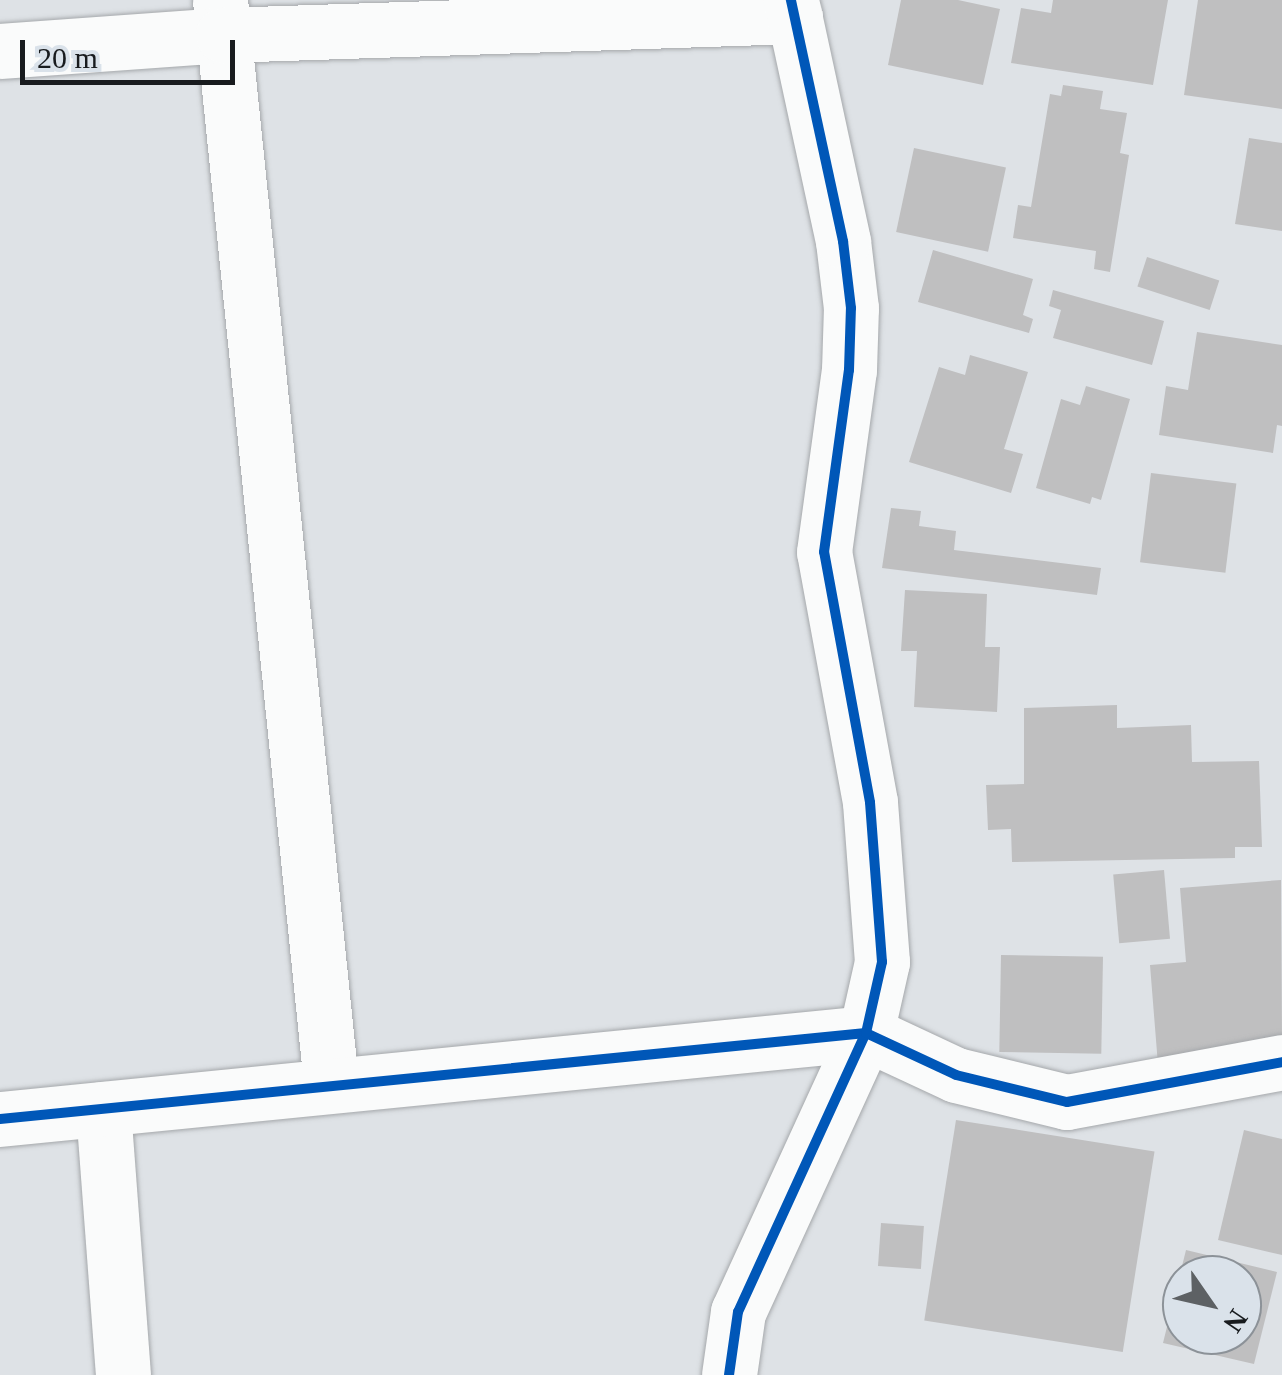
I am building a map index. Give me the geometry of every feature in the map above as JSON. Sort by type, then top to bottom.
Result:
[{"type":"street","points":[[0,51],[221,18],[793,8],[844,242],[850,308],[849,370],[824,552],[870,802],[882,962],[866,1032],[738,1312],[729,1375]]},
{"type":"street","points":[[221,18],[331,1084]]},
{"type":"street","points":[[0,1119],[866,1032],[956,1076],[1068,1102],[1282,1062]]},
{"type":"street","points":[[103,1109],[124,1375]]},
{"type":"building","points":[[901,0],[958,0],[1000,9],[983,85],[888,65]]},
{"type":"building","points":[[1053,0],[1168,0],[1153,85],[1011,63],[1021,8],[1051,13]]},
{"type":"building","points":[[1198,0],[1282,0],[1282,109],[1184,95]]},
{"type":"building","points":[[1063,85],[1103,91],[1100,109],[1127,113],[1120,153],[1129,155],[1110,272],[1094,269],[1096,251],[1013,238],[1018,205],[1031,207],[1050,94],[1061,96]]},
{"type":"building","points":[[1249,138],[1282,143],[1282,231],[1235,224]]},
{"type":"building","points":[[914,148],[1006,168],[988,252],[896,232]]},
{"type":"building","points":[[933,250],[1033,279],[1023,315],[1033,319],[1029,333],[918,302]]},
{"type":"building","points":[[1147,257],[1219,280],[1210,310],[1137,286]]},
{"type":"building","points":[[1053,290],[1164,321],[1152,365],[1053,338],[1061,310],[1049,306]]},
{"type":"building","points":[[1197,332],[1282,345],[1282,426],[1277,425],[1273,453],[1159,435],[1166,386],[1188,390]]},
{"type":"building","points":[[970,355],[1028,372],[1004,449],[1023,454],[1011,493],[909,462],[939,367],[965,375]]},
{"type":"building","points":[[1086,386],[1130,399],[1101,500],[1092,497],[1090,504],[1036,488],[1061,399],[1080,405]]},
{"type":"building","points":[[1151,473],[1236,483],[1225,573],[1140,562]]},
{"type":"building","points":[[891,508],[921,511],[919,526],[956,531],[954,550],[1101,568],[1097,595],[882,568]]},
{"type":"building","points":[[905,590],[987,594],[985,647],[1000,647],[997,712],[914,707],[917,651],[901,651]]},
{"type":"building","points":[[1117,705],[1117,728],[1191,725],[1192,762],[1259,761],[1262,847],[1235,847],[1235,858],[1012,862],[1011,829],[988,830],[986,785],[1024,784],[1024,708]]},
{"type":"building","points":[[1164,870],[1170,939],[1119,943],[1113,874]]},
{"type":"building","points":[[1281,880],[1282,1038],[1158,1065],[1150,965],[1186,962],[1180,888]]},
{"type":"building","points":[[1001,955],[1103,957],[1101,1054],[999,1052]]},
{"type":"building","points":[[956,1120],[1155,1151],[1123,1352],[924,1321]]},
{"type":"building","points":[[1244,1130],[1282,1139],[1282,1255],[1218,1240]]},
{"type":"building","points":[[881,1223],[924,1226],[921,1269],[878,1266]]},
{"type":"building","points":[[1262,1268],[1277,1272],[1262,1332]]},
{"type":"building","points":[[1215,1355],[1256,1355],[1254,1364]]},
{"type":"cycle path","points":[[729,1375],[738,1312],[866,1033],[882,962],[870,802],[824,552],[849,370],[851,308],[843,241],[791,0]]},
{"type":"cycle path","points":[[0,1119],[866,1033],[956,1075],[1067,1102],[1282,1062]]}]
